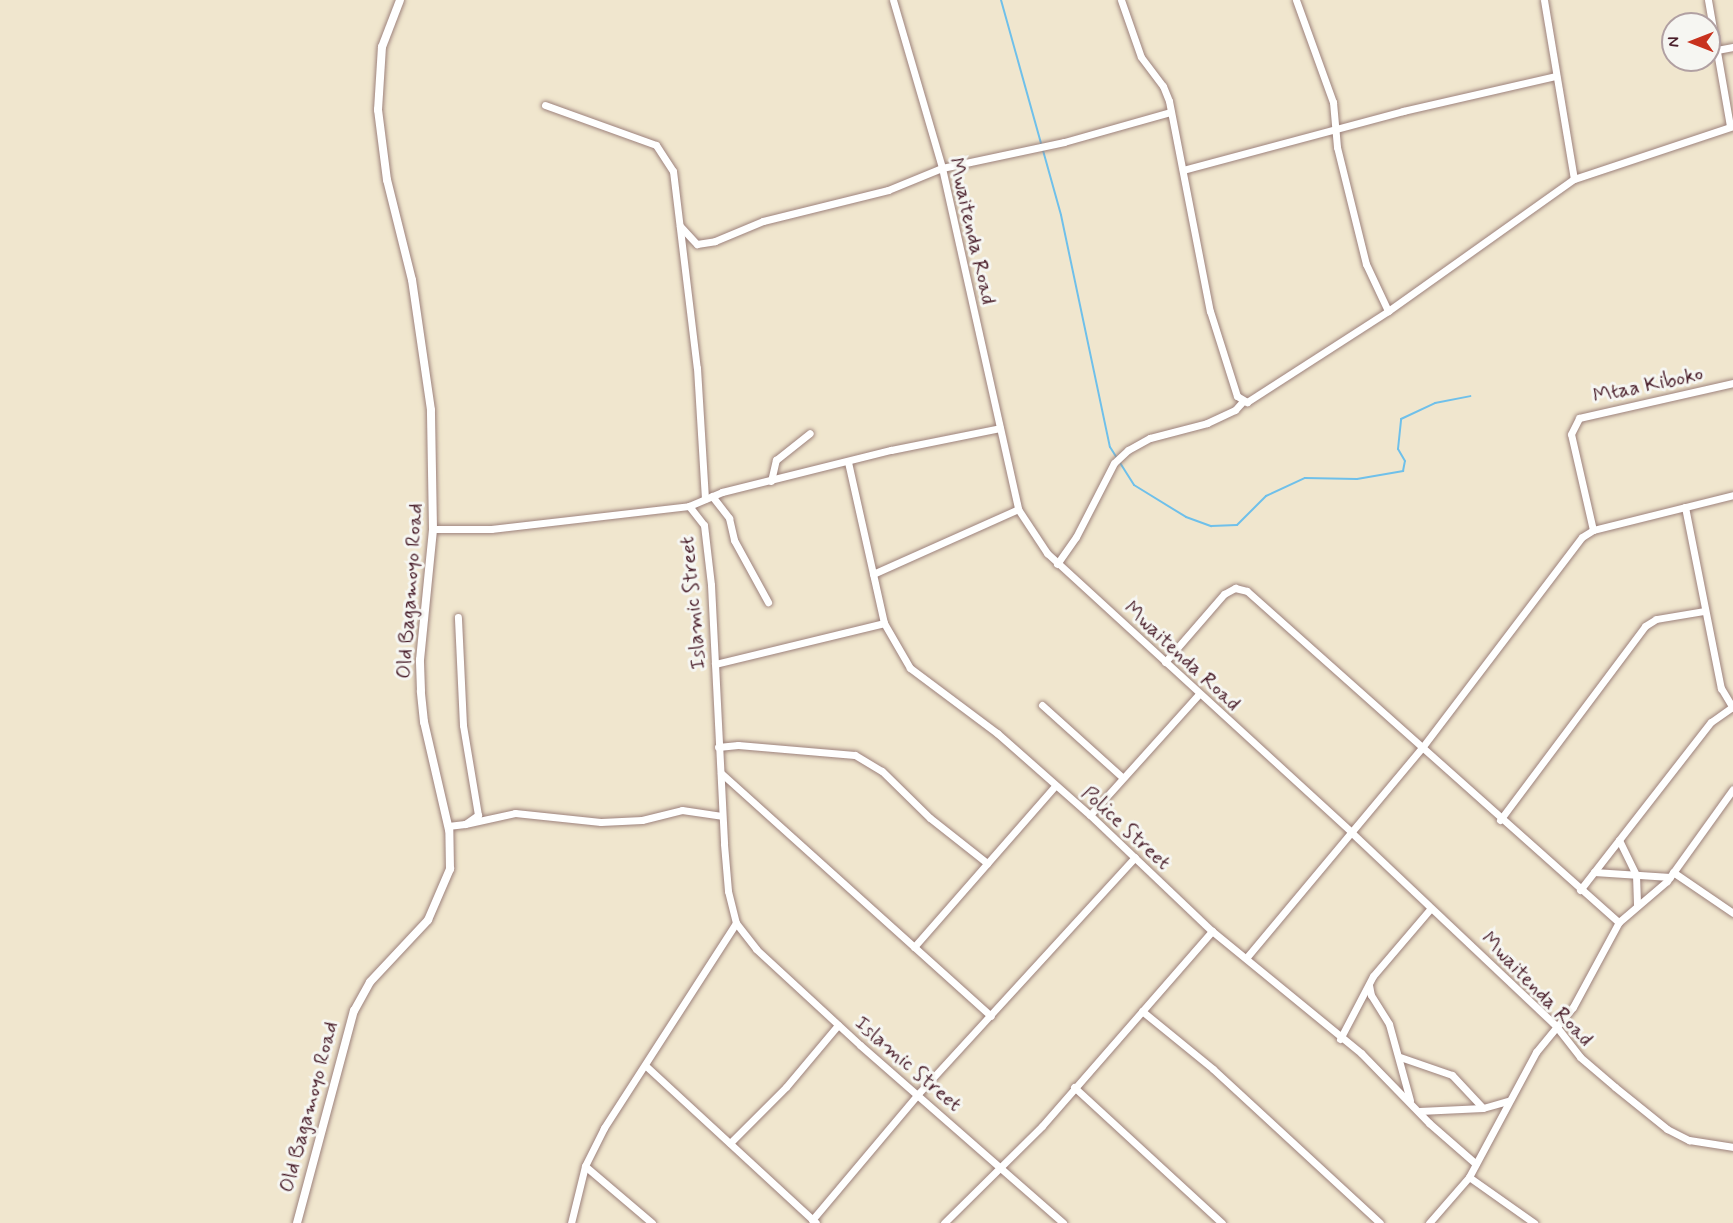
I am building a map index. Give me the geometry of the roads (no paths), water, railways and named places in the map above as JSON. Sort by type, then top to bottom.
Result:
[{"type":"street","name":"Old Bagamoyo Road","points":[[297,1223],[354,1011],[370,982],[429,920],[443,893],[450,869],[448,826],[424,722],[422,691],[421,649],[433,529],[435,466],[425,357],[412,280],[387,180],[378,110],[382,47],[400,0]]},
{"type":"street","name":"Mwaitenda Road","points":[[893,0],[942,168],[1018,509],[1057,564],[1351,832],[1557,1026],[1580,1057],[1667,1129],[1689,1140],[1733,1147]]},
{"type":"street","points":[[1121,0],[1141,57],[1163,86],[1171,112],[1208,299],[1237,396],[1243,401]]},
{"type":"street","points":[[1296,0],[1333,102],[1335,130],[1366,264],[1388,311]]},
{"type":"street","points":[[1544,0],[1574,179]]},
{"type":"street","points":[[1057,564],[1076,537],[1114,463],[1128,450],[1150,438],[1207,423],[1235,410],[1243,401],[1255,400],[1388,311],[1574,179],[1732,126],[1721,70]]},
{"type":"street","points":[[1183,171],[1335,130],[1556,76]]},
{"type":"street","points":[[545,105],[656,145],[666,155],[673,171],[680,226],[709,498],[729,518],[734,540],[768,602]]},
{"type":"street","points":[[680,226],[697,244],[715,241],[763,221],[888,190],[942,168],[1064,142],[1171,112]]},
{"type":"street","name":"Mtaa Kiboko","points":[[1593,530],[1571,434],[1579,418],[1733,383]]},
{"type":"street","points":[[689,506],[709,498],[771,481],[917,444],[1000,428]]},
{"type":"street","points":[[771,481],[776,460],[810,433]]},
{"type":"street","name":"Police Street","points":[[848,462],[884,623],[910,668],[997,733],[1090,815],[1212,931],[1247,957],[1340,1039],[1361,1053],[1476,1164]]},
{"type":"street","points":[[1247,957],[1421,749],[1582,537],[1593,530],[1733,495]]},
{"type":"street","name":"Islamic Street","points":[[433,529],[491,530],[689,506],[704,525],[706,538],[722,816],[728,891],[736,924],[756,949],[838,1024],[1063,1223]]},
{"type":"street","points":[[1581,890],[1711,722],[1732,708],[1721,688],[1685,507]]},
{"type":"street","points":[[873,574],[1018,509]]},
{"type":"street","points":[[1165,662],[1224,594],[1242,589],[1500,820],[1619,922]]},
{"type":"street","points":[[1500,820],[1645,626],[1656,619],[1704,611]]},
{"type":"street","points":[[458,617],[463,725],[478,805],[478,815],[465,824]]},
{"type":"street","points":[[715,664],[884,623]]},
{"type":"street","points":[[1090,815],[1198,694]]},
{"type":"street","points":[[1042,705],[1122,777]]},
{"type":"street","points":[[718,747],[738,745],[855,755],[882,771],[930,818],[987,863]]},
{"type":"street","points":[[721,773],[991,1016]]},
{"type":"street","points":[[914,946],[1055,786]]},
{"type":"street","points":[[1429,1223],[1469,1177],[1536,1052],[1573,1007],[1619,922],[1671,874],[1733,789]]},
{"type":"street","points":[[448,826],[515,813],[601,822],[642,820],[682,810],[722,816]]},
{"type":"street","points":[[1619,840],[1636,875],[1637,905]]},
{"type":"street","points":[[646,1066],[814,1221],[918,1094],[1135,857]]},
{"type":"street","points":[[1594,872],[1636,875],[1671,874],[1733,913]]},
{"type":"street","points":[[1340,1039],[1369,985],[1431,908]]},
{"type":"street","points":[[571,1223],[585,1166],[604,1128],[736,924]]},
{"type":"street","points":[[944,1223],[1074,1087],[1212,931]]},
{"type":"street","points":[[1369,985],[1400,1057],[1410,1101]]},
{"type":"street","points":[[1142,1011],[1213,1069],[1380,1223]]},
{"type":"street","points":[[730,1143],[786,1087],[838,1024]]},
{"type":"street","points":[[1400,1057],[1452,1075],[1483,1108]]},
{"type":"street","points":[[1074,1087],[1222,1223]]},
{"type":"street","points":[[1419,1111],[1483,1108],[1508,1101]]},
{"type":"street","points":[[585,1166],[652,1223]]},
{"type":"street","points":[[1469,1177],[1534,1223]]},
{"type":"waterway","points":[[1001,0],[1061,215],[1110,447],[1134,485],[1186,517],[1211,526],[1237,525],[1266,496],[1305,478],[1357,479],[1403,471],[1405,461],[1398,449],[1401,419],[1435,403],[1470,396]]}]
